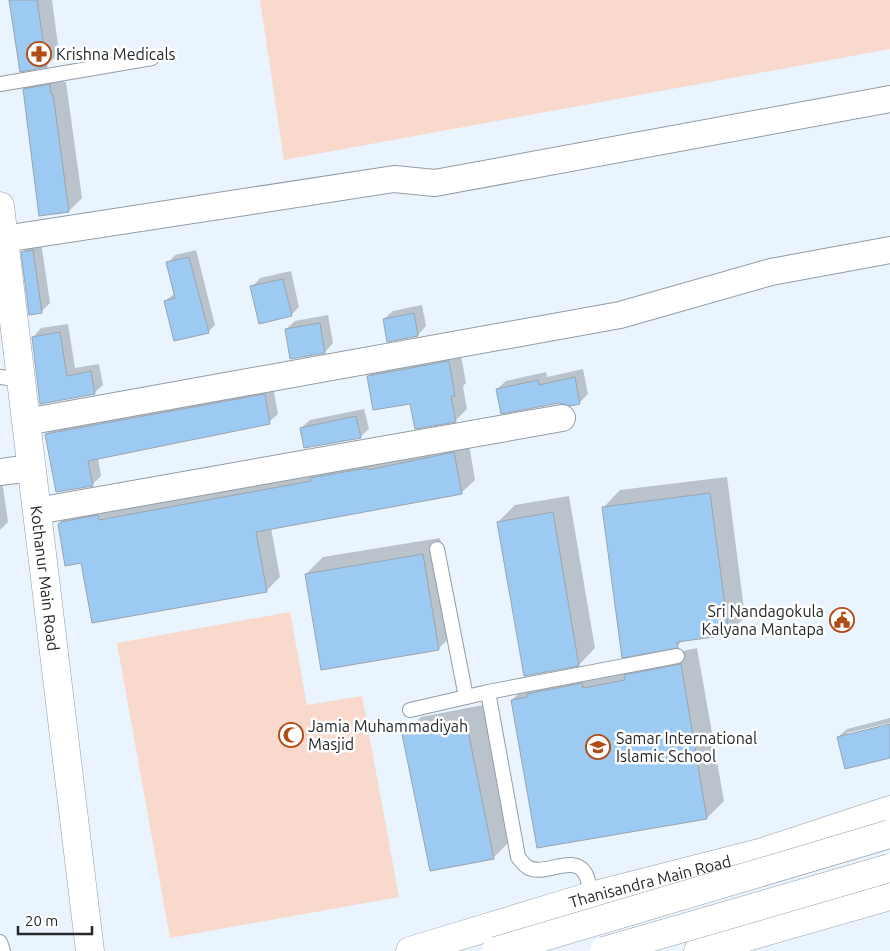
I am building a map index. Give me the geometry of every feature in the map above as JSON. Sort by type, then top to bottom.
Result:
[{"type":"main road","name":"Kothanur Main Road","points":[[0,206],[4,239],[10,378],[26,422],[90,951]]},
{"type":"main road","name":"Thanisandra Main Road","points":[[410,951],[591,896],[763,852],[890,810]]},
{"type":"main road","points":[[496,951],[890,834]]},
{"type":"main road","points":[[763,852],[786,927]]},
{"type":"main road","points":[[604,951],[890,868]]},
{"type":"main road","points":[[698,951],[890,896]]},
{"type":"street","points":[[4,239],[394,179],[435,183],[890,99]]},
{"type":"street","points":[[26,422],[620,315],[770,272],[890,250]]},
{"type":"street","points":[[37,511],[562,418]]},
{"type":"street","points":[[0,472],[32,468]]},
{"type":"lane","points":[[0,84],[152,58]]},
{"type":"lane","points":[[437,549],[466,697]]},
{"type":"lane","points":[[410,710],[488,692],[677,656]]},
{"type":"lane","points":[[488,692],[518,857],[528,868],[536,870],[571,865],[577,867],[585,872],[591,896]]},
{"type":"lane","points":[[0,942],[3,951]]},
{"type":"shaded area","points":[[260,0],[890,0],[890,49],[284,160]]},
{"type":"shaded area","points":[[290,612],[307,705],[362,696],[399,897],[170,938],[117,643]]},
{"type":"building","points":[[9,0],[37,0],[47,67],[20,72]]},
{"type":"building","points":[[50,84],[69,212],[39,216],[23,89]]},
{"type":"building","points":[[33,250],[42,313],[29,315],[21,252]]},
{"type":"building","points":[[189,257],[209,333],[174,341],[164,301],[175,298],[166,262]]},
{"type":"building","points":[[283,279],[292,316],[259,324],[250,286]]},
{"type":"building","points":[[414,313],[418,336],[387,342],[383,319]]},
{"type":"building","points":[[320,323],[325,353],[290,359],[285,329]]},
{"type":"building","points":[[60,332],[67,376],[91,371],[95,394],[40,404],[32,337]]},
{"type":"building","points":[[449,361],[455,396],[451,396],[456,422],[415,429],[410,404],[373,410],[367,376]]},
{"type":"building","points":[[575,377],[580,404],[570,406],[559,403],[501,414],[496,389],[538,380],[539,385]]},
{"type":"building","points":[[265,394],[270,424],[88,461],[93,486],[56,492],[45,434]]},
{"type":"building","points":[[356,416],[361,438],[304,448],[300,428]]},
{"type":"building","points":[[454,452],[462,494],[256,532],[267,592],[92,623],[81,563],[65,566],[58,524],[61,522],[98,515],[99,520],[311,481],[310,478],[367,468],[368,470]]},
{"type":"building","points":[[710,493],[729,635],[677,642],[678,648],[622,658],[602,507]]},
{"type":"building","points":[[553,512],[579,666],[524,676],[497,522]]},
{"type":"building","points":[[423,554],[439,650],[321,670],[305,574]]},
{"type":"building","points":[[681,664],[707,819],[537,848],[511,700],[527,697],[527,694],[582,683],[583,688],[625,680],[624,675]]},
{"type":"building","points":[[466,721],[494,859],[430,871],[402,734]]},
{"type":"building","points":[[890,724],[890,758],[845,769],[837,737]]},
{"type":"place","name":"Krishna Medicals","points":[[39,54]]},
{"type":"place","name":"Sri Nandagokula Kalyana Mantapa","points":[[842,620]]},
{"type":"place","name":"Jamia Muhammadiyah Masjid","points":[[291,735]]},
{"type":"place","name":"Samar International Islamic School","points":[[598,747]]}]
